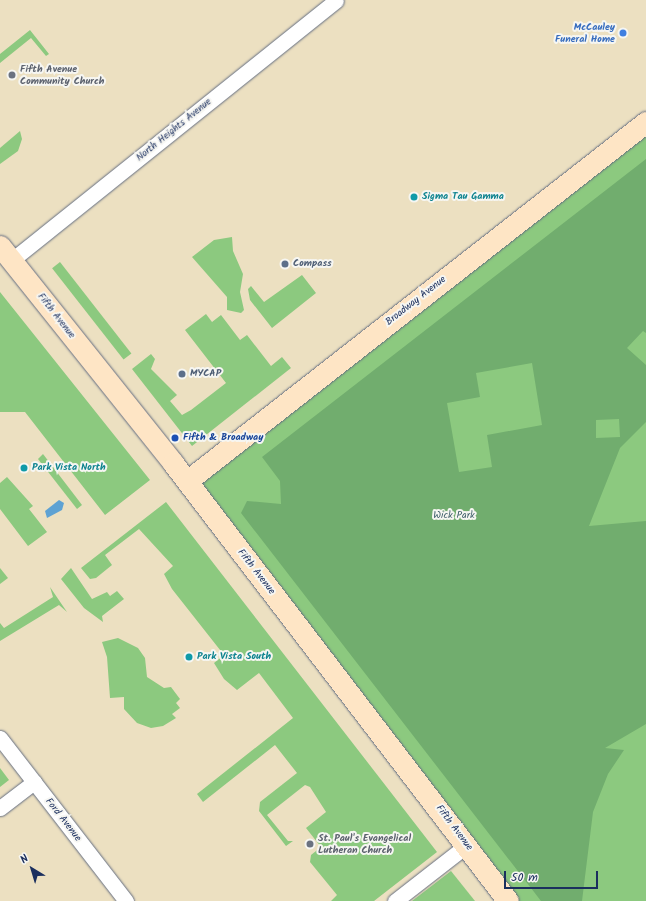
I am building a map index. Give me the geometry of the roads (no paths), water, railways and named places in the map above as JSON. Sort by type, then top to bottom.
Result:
[{"type":"street","name":"North Heights Avenue","points":[[6,253],[336,0]]},
{"type":"street","name":"Broadway Avenue","points":[[187,481],[646,122]]},
{"type":"street","name":"Fifth Avenue","points":[[6,253],[187,481],[467,845],[508,901]]},
{"type":"street","name":"Ford Avenue","points":[[0,738],[126,901]]},
{"type":"street","points":[[0,808],[34,782]]},
{"type":"street","points":[[395,901],[467,845]]},
{"type":"water","points":[[59,500],[64,503],[62,510],[47,518],[45,511]]},
{"type":"place","name":"McCauley Funeral Home","points":[[623,33]]},
{"type":"place","name":"Fifth Avenue Community Church","points":[[12,75]]},
{"type":"place","name":"Sigma Tau Gamma","points":[[414,197]]},
{"type":"place","name":"Compass","points":[[285,264]]},
{"type":"place","name":"MYCAP","points":[[182,374]]},
{"type":"place","name":"Fifth & Broadway","points":[[175,438]]},
{"type":"place","name":"Park Vista North","points":[[24,468]]},
{"type":"place","name":"Park Vista South","points":[[189,657]]},
{"type":"place","name":"St. Paul's Evangelical Lutheran Church","points":[[310,844]]},
{"type":"park label","name":"Wick Park","points":[[454,516]]}]
